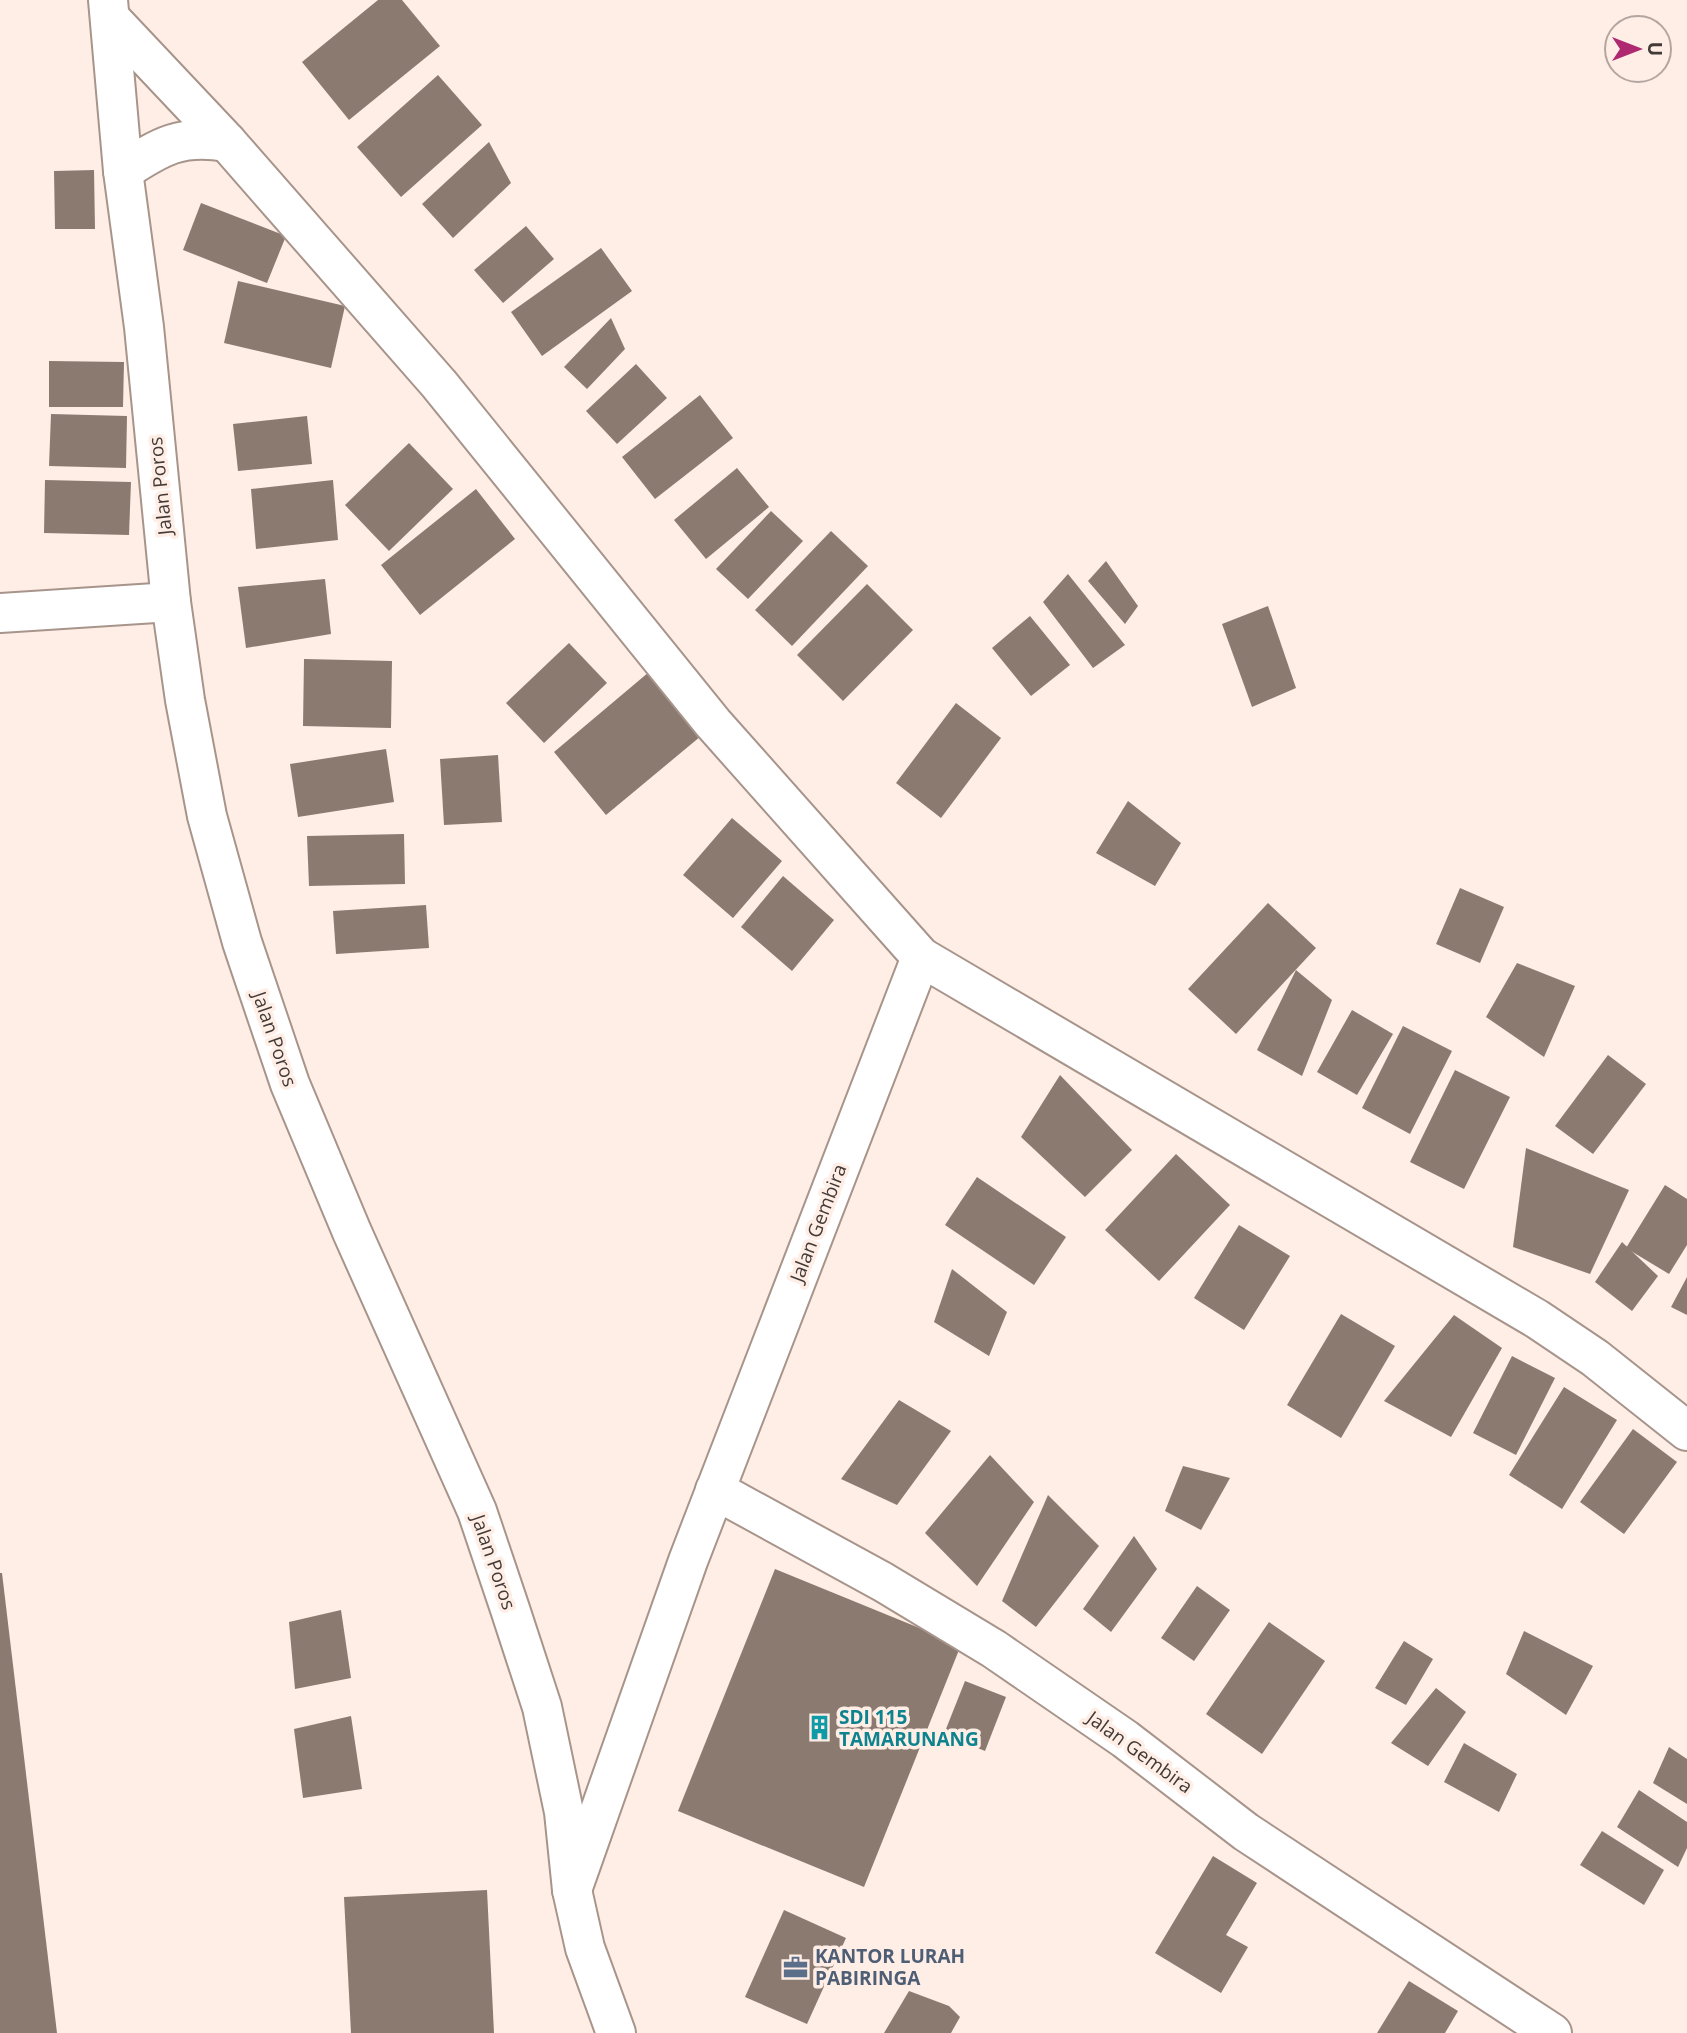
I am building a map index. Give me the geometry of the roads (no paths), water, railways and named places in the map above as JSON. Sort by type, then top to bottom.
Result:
[{"type":"street","points":[[109,10],[439,384],[713,723],[921,957],[1537,1319],[1595,1358],[1687,1431]]},
{"type":"street","name":"Jalan Poros","points":[[109,10],[123,171],[144,327],[171,602],[185,700],[207,816],[242,942],[290,1084],[352,1232],[477,1511],[541,1707],[564,1812],[572,1890],[585,1948],[608,2024]]},
{"type":"street","points":[[123,171],[171,143],[201,137],[227,142]]},
{"type":"street","points":[[0,613],[171,602]]},
{"type":"street","name":"Jalan Gembira","points":[[572,1890],[715,1490],[921,957]]},
{"type":"street","name":"Jalan Gembira","points":[[715,1490],[883,1582],[994,1649],[1125,1739],[1246,1832],[1552,2033]]},
{"type":"place","name":"SDI 115 TAMARUNANG","points":[[819,1728]]},
{"type":"place","name":"KANTOR LURAH PABIRINGA","points":[[795,1967]]}]
